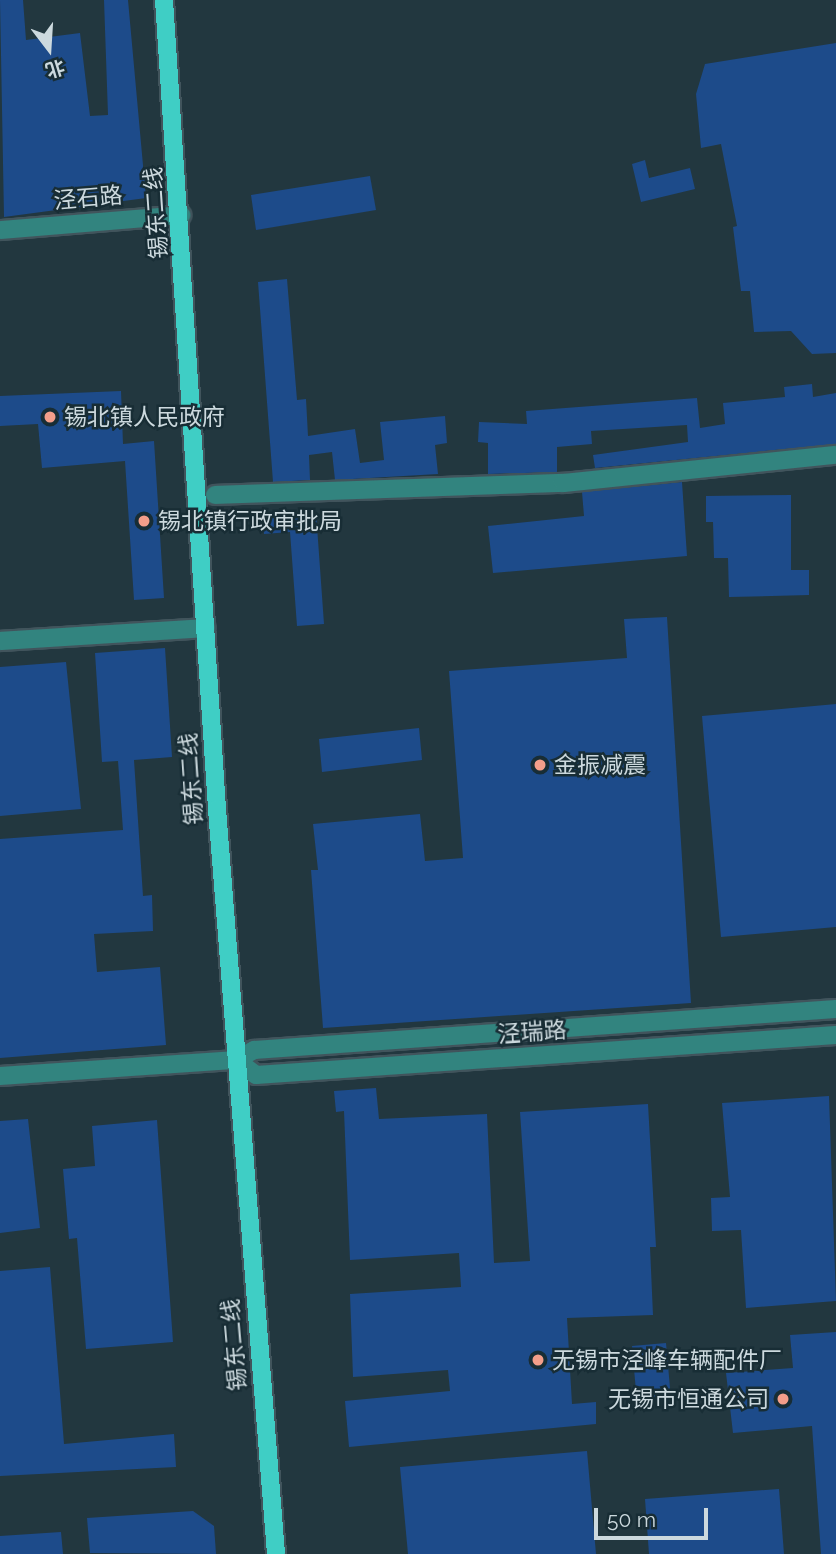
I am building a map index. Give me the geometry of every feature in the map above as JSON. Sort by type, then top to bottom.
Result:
[{"type":"main road","name":"锡东二线","points":[[164,0],[181,215],[236,1060],[276,1554]]},
{"type":"street","name":"泾石路","points":[[0,230],[181,215]]},
{"type":"street","points":[[215,495],[563,483],[836,455]]},
{"type":"street","points":[[0,641],[206,628]]},
{"type":"street","name":"泾瑞路","points":[[0,1076],[236,1060],[254,1050],[836,1009]]},
{"type":"street","name":"泾瑞路","points":[[236,1060],[256,1075],[836,1035]]},
{"type":"building","points":[[0,0],[23,0],[26,40],[80,33],[90,116],[108,115],[104,0],[128,0],[146,198],[4,217]]},
{"type":"building","points":[[836,43],[836,353],[812,354],[791,331],[754,332],[750,291],[741,291],[733,227],[737,226],[721,144],[701,148],[696,94],[705,64]]},
{"type":"building","points":[[645,160],[649,178],[690,168],[695,189],[641,202],[632,164]]},
{"type":"building","points":[[370,176],[376,210],[256,230],[251,195]]},
{"type":"building","points":[[287,279],[297,400],[306,399],[308,436],[355,429],[360,463],[384,460],[380,422],[445,416],[447,443],[435,445],[438,474],[335,480],[332,452],[309,455],[310,480],[273,482],[258,282]]},
{"type":"building","points":[[812,384],[813,397],[836,393],[836,444],[595,468],[593,455],[688,442],[687,425],[591,431],[592,444],[557,447],[557,472],[488,474],[488,443],[478,442],[479,422],[527,424],[526,411],[697,398],[700,428],[725,424],[723,403],[785,397],[784,387]]},
{"type":"building","points":[[121,391],[123,444],[154,441],[164,598],[134,600],[125,461],[42,468],[38,424],[0,426],[0,396]]},
{"type":"building","points":[[682,482],[687,556],[493,573],[488,526],[584,516],[582,492]]},
{"type":"building","points":[[791,495],[791,570],[809,570],[809,595],[729,597],[728,558],[714,558],[713,522],[706,522],[706,496]]},
{"type":"building","points":[[316,512],[324,624],[297,626],[290,532],[264,534],[263,515]]},
{"type":"building","name":"金振减震","points":[[667,617],[691,1003],[323,1028],[311,870],[318,870],[313,824],[420,814],[425,861],[463,858],[449,671],[627,658],[624,619]]},
{"type":"building","points":[[165,648],[172,757],[134,760],[143,896],[152,895],[153,931],[94,934],[97,972],[160,967],[166,1045],[0,1058],[0,839],[123,830],[118,761],[102,762],[95,653]]},
{"type":"building","points":[[66,662],[81,809],[0,816],[0,667]]},
{"type":"building","points":[[836,704],[836,927],[721,937],[702,716]]},
{"type":"building","points":[[419,728],[422,760],[322,772],[319,739]]},
{"type":"building","points":[[376,1088],[379,1119],[487,1114],[494,1263],[530,1261],[520,1112],[648,1104],[656,1247],[650,1247],[653,1315],[567,1318],[572,1404],[596,1402],[596,1424],[349,1447],[345,1401],[450,1391],[448,1370],[353,1377],[350,1294],[461,1287],[459,1253],[350,1260],[344,1111],[336,1112],[334,1091]]},
{"type":"building","points":[[829,1096],[836,1301],[746,1308],[741,1230],[712,1231],[711,1198],[730,1197],[722,1103]]},
{"type":"building","points":[[28,1119],[40,1228],[0,1233],[0,1121]]},
{"type":"building","points":[[157,1120],[173,1342],[86,1349],[77,1238],[69,1239],[63,1169],[95,1166],[92,1126]]},
{"type":"building","points":[[50,1267],[64,1444],[174,1434],[176,1467],[0,1476],[0,1271]]},
{"type":"building","name":"无锡市恒通公司","points":[[836,1332],[836,1554],[821,1554],[812,1426],[733,1433],[726,1373],[793,1368],[790,1335]]},
{"type":"building","points":[[666,1343],[671,1399],[637,1403],[632,1346]]},
{"type":"building","points":[[587,1451],[596,1554],[408,1554],[400,1467]]},
{"type":"building","points":[[779,1489],[784,1554],[649,1554],[645,1499]]},
{"type":"building","points":[[193,1511],[214,1526],[216,1554],[90,1553],[87,1518]]},
{"type":"building","points":[[61,1532],[63,1554],[0,1554],[0,1536]]},
{"type":"place","name":"锡北镇人民政府","points":[[50,417]]},
{"type":"place","name":"锡北镇行政审批局","points":[[144,521]]},
{"type":"place","name":"金振减震","points":[[540,765]]},
{"type":"place","name":"无锡市泾峰车辆配件厂","points":[[538,1360]]},
{"type":"place","name":"无锡市恒通公司","points":[[783,1399]]}]
